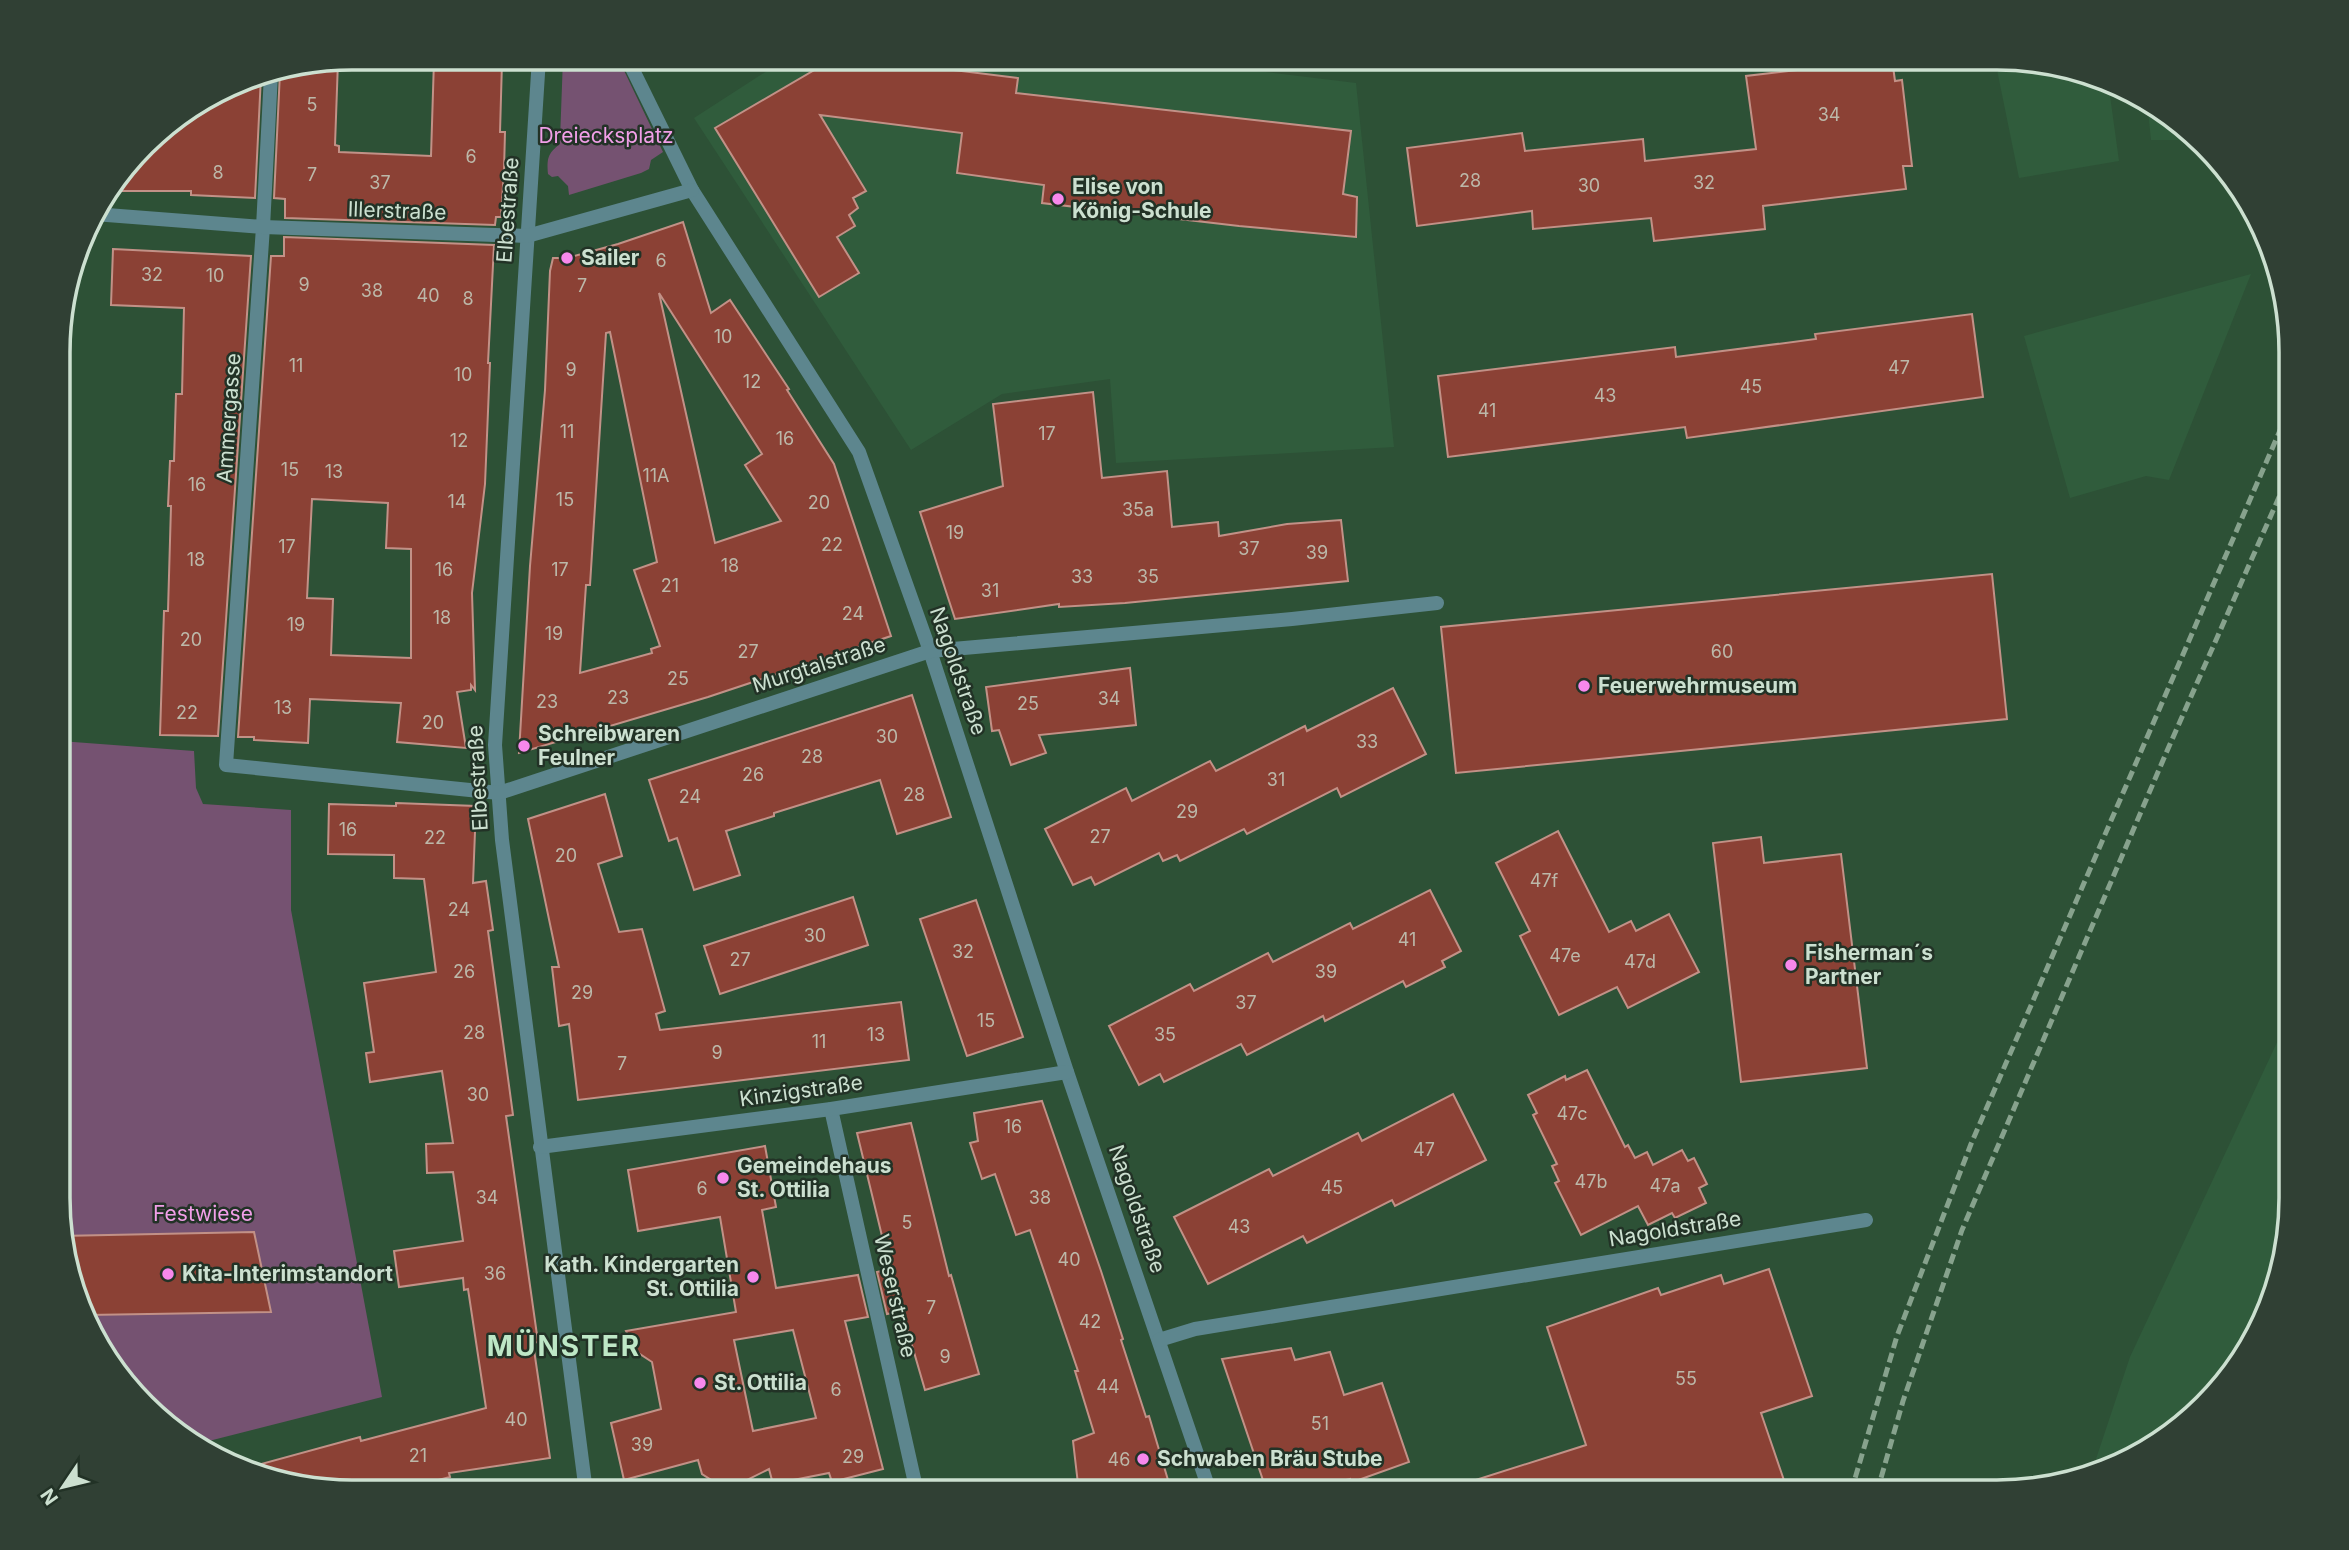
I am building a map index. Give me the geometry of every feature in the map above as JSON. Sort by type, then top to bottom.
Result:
[{"type":"street","name":"Elbestraße","points":[[538,70],[495,745],[502,841],[584,1480]]},
{"type":"street","name":"Nagoldstraße","points":[[633,70],[692,190],[859,452],[930,651],[1067,1072],[1206,1480]]},
{"type":"street","name":"Ammergasse","points":[[226,765],[271,82]]},
{"type":"street","name":"Illerstraße","points":[[106,215],[263,227],[527,236],[692,190]]},
{"type":"street","name":"Murgtalstraße","points":[[226,765],[499,793],[930,651],[1292,619],[1437,603]]},
{"type":"street","name":"Kinzigstraße","points":[[540,1147],[831,1109],[1067,1072]]},
{"type":"street","name":"Weserstraße","points":[[831,1109],[914,1480]]},
{"type":"street","name":"Nagoldstraße","points":[[1159,1340],[1208,1326],[1866,1220]]},
{"type":"shaded area","name":"Elise von König-Schule","points":[[768,70],[1248,70],[1356,83],[1394,447],[1116,463],[1110,379],[1002,394],[911,450],[694,118]]},
{"type":"shaded area","points":[[1997,70],[2052,75],[2110,93],[2119,161],[2019,178]]},
{"type":"shaded area","points":[[2148,114],[2183,140],[2151,140]]},
{"type":"shaded area","points":[[2251,274],[2169,480],[2146,476],[2070,498],[2024,336]]},
{"type":"shaded area","points":[[2279,1038],[2277,1235],[2258,1306],[2221,1370],[2183,1410],[2138,1442],[2095,1463],[2130,1357]]},
{"type":"green space","name":"Dreiecksplatz","points":[[563,70],[624,70],[663,152],[651,160],[649,169],[641,173],[569,195],[568,186],[558,176],[552,177],[548,174],[549,157],[560,144]]},
{"type":"green space","points":[[73,309],[70,378],[70,352]]},
{"type":"green space","name":"Festwiese","points":[[70,742],[194,751],[196,788],[203,804],[291,810],[291,910],[382,1397],[209,1441],[180,1422],[140,1384],[128,1370],[99,1323],[85,1289],[75,1253],[70,1198]]},
{"type":"building","points":[[434,70],[502,70],[500,132],[505,132],[504,170],[501,217],[496,217],[495,225],[285,218],[285,199],[274,198],[280,80],[315,72],[338,71],[335,145],[339,146],[339,152],[431,156]]},
{"type":"building","points":[[814,70],[954,70],[1018,78],[1016,93],[1351,131],[1343,194],[1357,197],[1356,237],[1042,203],[1044,185],[957,173],[962,133],[820,115],[866,191],[853,198],[858,208],[849,215],[855,226],[837,237],[859,273],[819,297],[715,128]]},
{"type":"building","points":[[1798,70],[1894,70],[1895,81],[1902,80],[1912,166],[1903,166],[1906,189],[1763,206],[1765,229],[1654,241],[1651,218],[1533,229],[1532,211],[1417,226],[1407,148],[1522,133],[1525,151],[1643,139],[1645,161],[1756,149],[1746,76]]},
{"type":"building","points":[[261,85],[255,198],[191,195],[191,191],[121,191],[140,166],[180,128],[227,99]]},
{"type":"building","points":[[683,222],[711,313],[730,300],[789,389],[787,390],[834,464],[891,636],[708,697],[519,753],[530,566],[545,390],[550,271],[553,258],[567,258]],"holes":[[[659,293],[762,454],[745,465],[781,521],[715,543]],[[610,332],[657,562],[634,570],[660,646],[651,649],[652,653],[580,673],[586,585],[590,585],[606,333]]]},
{"type":"building","points":[[284,237],[494,245],[485,484],[472,593],[475,690],[471,685],[471,690],[457,692],[466,748],[397,742],[401,703],[310,699],[308,743],[238,737],[271,256],[284,256]],"holes":[[[312,499],[388,503],[386,548],[411,549],[411,658],[331,655],[333,599],[307,598]]]},
{"type":"building","points":[[113,249],[251,256],[218,736],[160,735],[164,611],[168,611],[170,461],[174,461],[176,394],[182,394],[184,308],[111,305]]},
{"type":"building","points":[[1972,314],[1983,397],[1687,438],[1685,427],[1448,457],[1438,376],[1675,347],[1676,357],[1816,339],[1815,334]]},
{"type":"building","points":[[1093,392],[1102,478],[1167,471],[1172,527],[1218,522],[1219,536],[1287,524],[1341,520],[1348,581],[1125,603],[1059,607],[1059,604],[955,619],[920,512],[1003,486],[993,404]]},
{"type":"building","points":[[1992,574],[2007,719],[1456,773],[1441,627]]},
{"type":"building","points":[[1130,668],[1136,725],[1039,735],[1046,753],[1011,765],[999,730],[992,731],[986,687]]},
{"type":"building","points":[[1393,688],[1426,754],[1341,797],[1337,788],[1247,834],[1244,829],[1180,861],[1177,855],[1163,861],[1159,853],[1095,885],[1091,877],[1073,885],[1045,829],[1126,788],[1132,801],[1210,761],[1216,771],[1305,726],[1307,731]]},
{"type":"building","points":[[912,695],[951,817],[897,834],[880,780],[726,831],[740,875],[694,890],[677,838],[669,841],[649,780]]},
{"type":"building","points":[[605,794],[622,856],[598,864],[619,932],[642,929],[665,1011],[656,1014],[660,1030],[901,1002],[909,1060],[578,1100],[569,1024],[559,1026],[552,967],[559,967],[528,819]]},
{"type":"building","points":[[396,803],[476,806],[473,883],[486,881],[493,930],[488,931],[513,1115],[506,1116],[538,1342],[533,1343],[550,1458],[449,1473],[450,1477],[438,1480],[315,1478],[260,1464],[360,1437],[361,1441],[486,1408],[468,1289],[464,1290],[463,1278],[399,1287],[394,1251],[463,1241],[453,1172],[427,1173],[426,1144],[453,1143],[442,1071],[370,1082],[366,1053],[374,1052],[364,983],[436,972],[424,879],[394,878],[394,855],[328,854],[329,804],[396,806]]},
{"type":"building","points":[[1558,831],[1609,932],[1631,921],[1636,931],[1669,914],[1699,972],[1628,1008],[1617,987],[1559,1015],[1520,936],[1530,931],[1496,863]]},
{"type":"building","name":"Fisherman´s Partner","points":[[1761,837],[1764,863],[1841,854],[1867,1068],[1741,1082],[1713,843]]},
{"type":"building","points":[[1430,890],[1461,951],[1442,961],[1445,967],[1406,987],[1403,981],[1325,1021],[1323,1016],[1247,1055],[1241,1044],[1164,1082],[1160,1074],[1139,1085],[1109,1026],[1190,984],[1194,991],[1268,953],[1273,962],[1350,923],[1353,929]]},
{"type":"building","points":[[853,897],[868,945],[720,994],[704,946]]},
{"type":"building","points":[[976,900],[1023,1037],[967,1056],[920,919]]},
{"type":"building","points":[[1587,1070],[1625,1147],[1628,1145],[1635,1158],[1647,1152],[1653,1165],[1682,1150],[1688,1161],[1694,1158],[1707,1184],[1699,1188],[1706,1203],[1675,1218],[1672,1213],[1648,1225],[1638,1206],[1581,1235],[1555,1183],[1559,1181],[1552,1166],[1557,1164],[1533,1115],[1537,1113],[1528,1095],[1565,1076],[1566,1080]]},
{"type":"building","points":[[1453,1094],[1486,1160],[1395,1206],[1392,1200],[1307,1243],[1303,1236],[1208,1284],[1174,1217],[1269,1169],[1273,1176],[1358,1133],[1362,1141]]},
{"type":"building","points":[[1042,1101],[1101,1271],[1168,1480],[1078,1480],[1073,1441],[1094,1433],[1075,1371],[1078,1371],[1030,1230],[1016,1235],[995,1174],[982,1179],[970,1143],[978,1141],[974,1113]]},
{"type":"building","points":[[911,1123],[949,1276],[951,1275],[979,1374],[925,1390],[902,1311],[887,1314],[877,1272],[890,1269],[857,1133]]},
{"type":"building","points":[[765,1146],[776,1207],[762,1210],[776,1288],[858,1275],[868,1317],[845,1321],[883,1469],[840,1480],[831,1480],[829,1473],[793,1480],[772,1480],[769,1469],[747,1480],[711,1480],[702,1474],[698,1460],[624,1480],[611,1423],[661,1409],[652,1362],[637,1352],[626,1331],[736,1312],[720,1217],[638,1231],[628,1170]],"holes":[[[793,1330],[816,1418],[753,1431],[734,1340]]]},
{"type":"building","name":"Kita-Interimstandort","points":[[254,1232],[271,1312],[95,1315],[85,1289],[72,1236]]},
{"type":"building","points":[[1769,1269],[1812,1396],[1761,1413],[1784,1480],[1476,1480],[1586,1445],[1547,1327],[1658,1288],[1661,1295],[1721,1275],[1724,1284]]},
{"type":"building","points":[[1291,1348],[1295,1360],[1330,1352],[1344,1395],[1382,1383],[1409,1462],[1358,1480],[1263,1480],[1222,1359]]},
{"type":"railway","points":[[1855,1480],[1897,1336],[1971,1144],[2279,433]]},
{"type":"railway","points":[[1880,1480],[1903,1401],[1962,1230],[2279,497]]},
{"type":"place","name":"Elise von König-Schule","points":[[1058,199]]},
{"type":"place","name":"Sailer","points":[[567,258]]},
{"type":"place","name":"Feuerwehrmuseum","points":[[1584,686]]},
{"type":"place","name":"Schreibwaren Feulner","points":[[524,746]]},
{"type":"place","name":"Fisherman´s Partner","points":[[1791,965]]},
{"type":"place","name":"Gemeindehaus St. Ottilia","points":[[723,1178]]},
{"type":"place","name":"Kita-Interimstandort","points":[[168,1274]]},
{"type":"place","name":"Kath. Kindergarten St. Ottilia","points":[[753,1277]]},
{"type":"place","name":"St. Ottilia","points":[[700,1383]]},
{"type":"place","name":"Schwaben Bräu Stube","points":[[1143,1459]]},
{"type":"district","name":"MÜNSTER","points":[[564,1346]]}]
